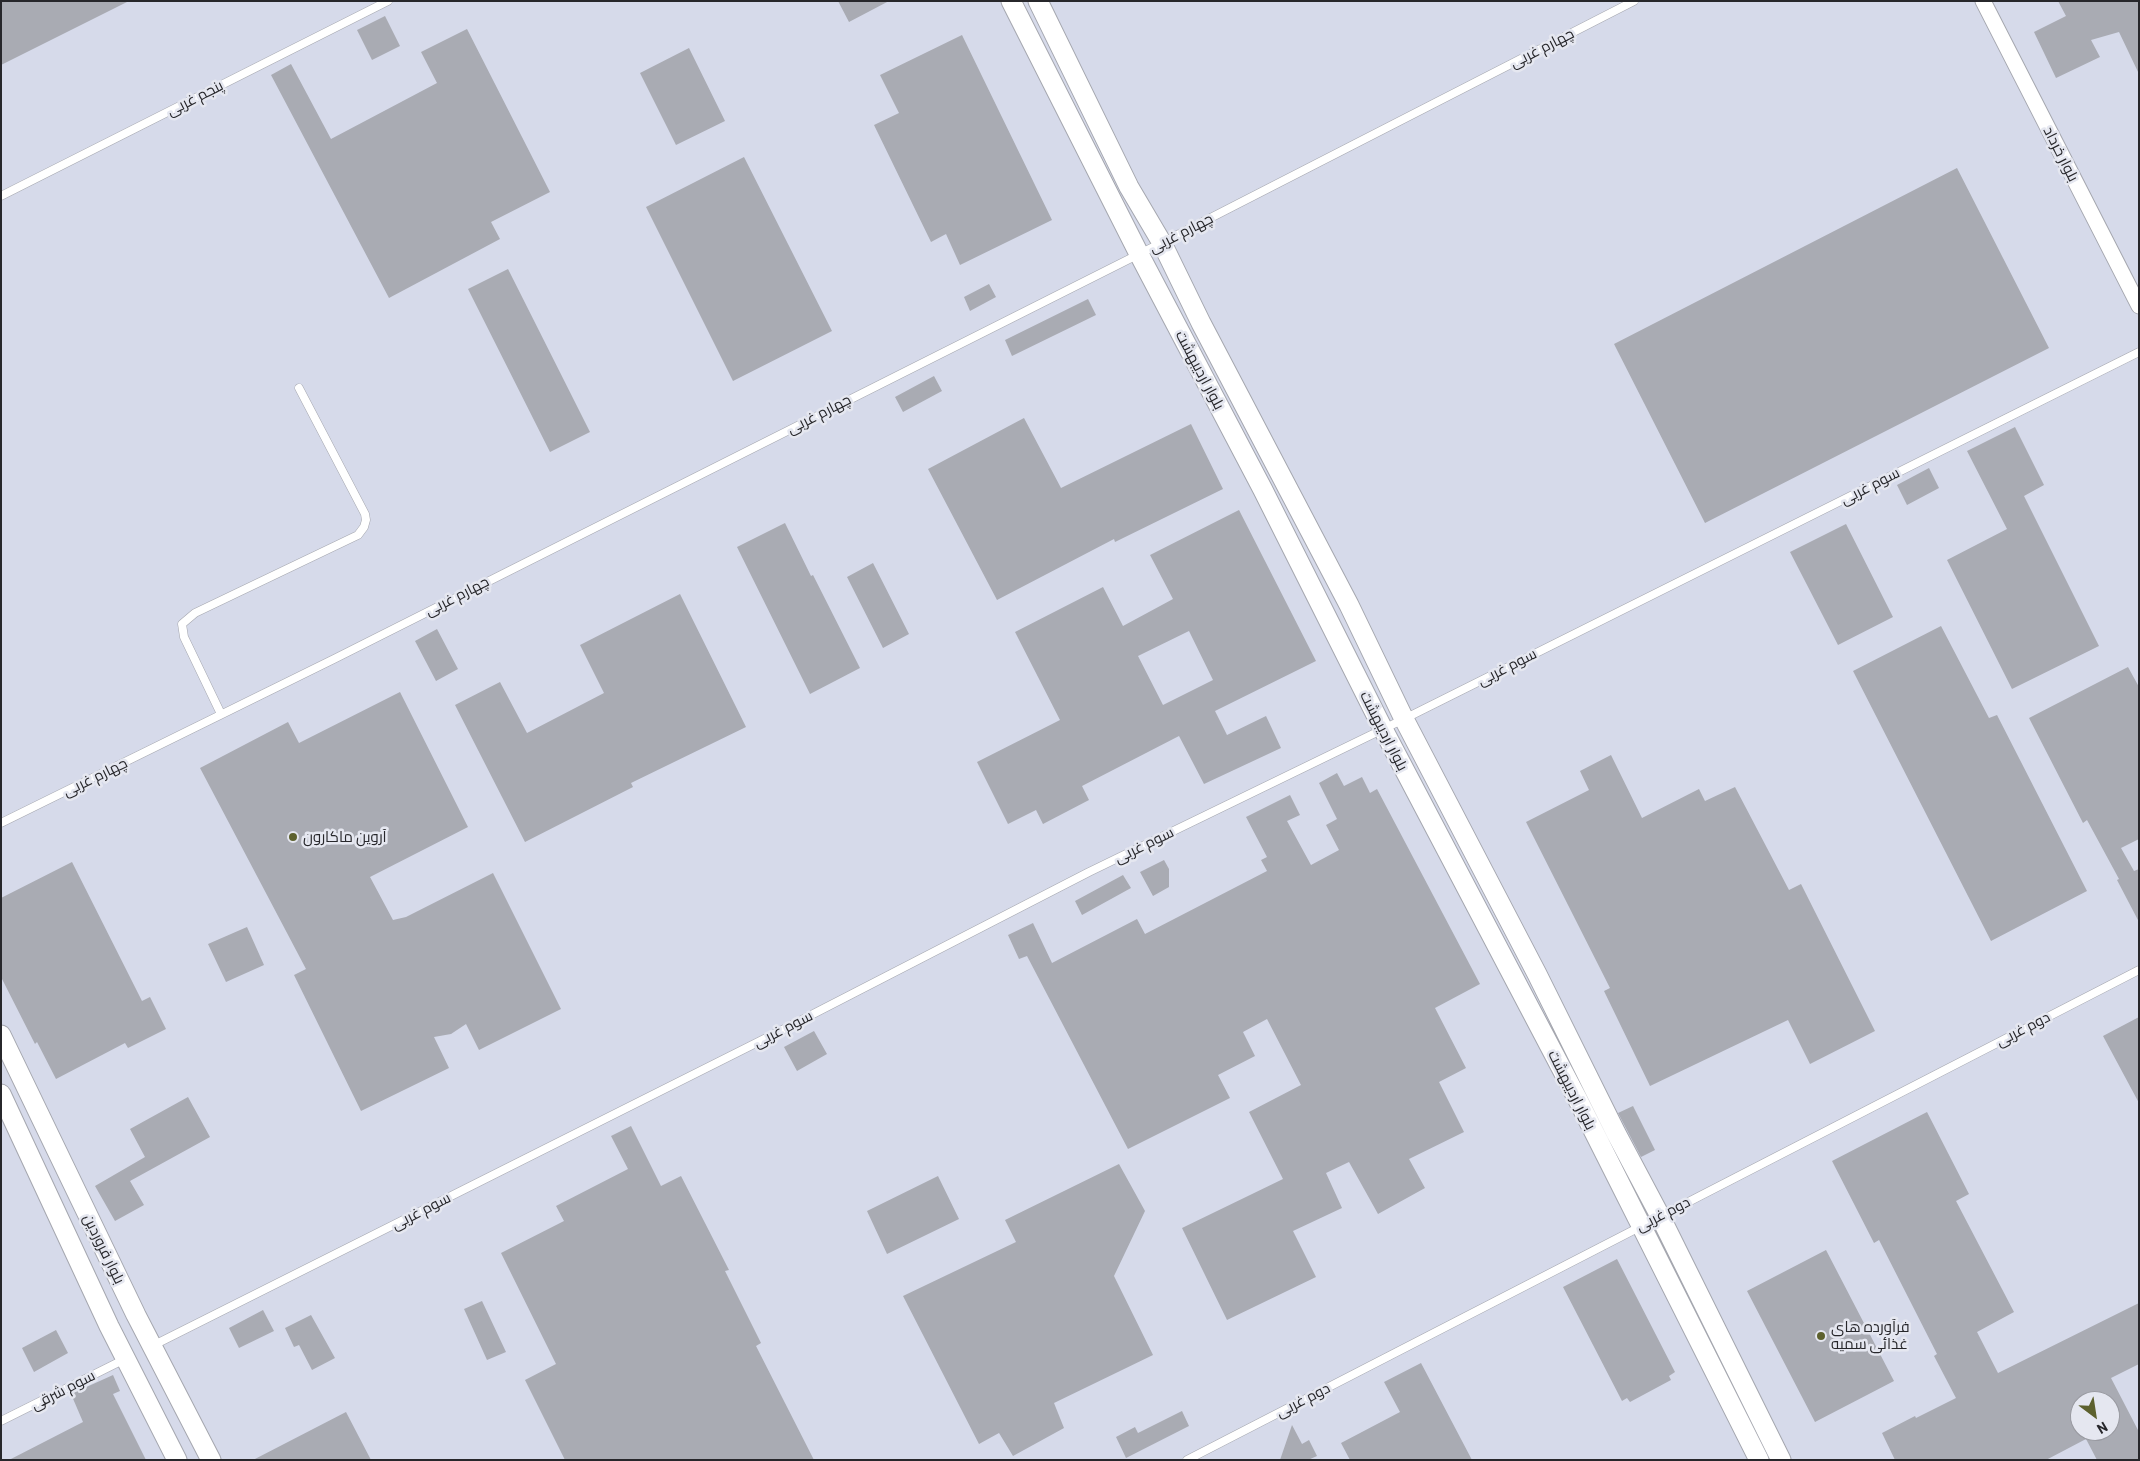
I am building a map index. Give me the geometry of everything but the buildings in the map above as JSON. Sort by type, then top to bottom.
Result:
[{"type":"street","name":"بلوار اردیبهشت","points":[[1010,1],[1138,254],[1263,490],[1383,729],[1490,929],[1759,1460]]},
{"type":"street","name":"بلوار اردیبهشت","points":[[1038,1],[1129,187],[1162,243],[1201,323],[1349,605],[1404,719],[1537,974],[1781,1460]]},
{"type":"street","name":"بلوار خرداد","points":[[1983,1],[2139,306]]},
{"type":"street","name":"بلوار فروردین","points":[[1,1035],[136,1315],[211,1460]]},
{"type":"street","name":"بلوار فروردین","points":[[1,1094],[109,1326],[177,1460]]},
{"type":"street","points":[[109,1326],[119,1337],[125,1340],[133,1340],[139,1334],[136,1315]]},
{"type":"street","points":[[125,1359],[152,1346]]},
{"type":"street","points":[[146,1399],[144,1374],[149,1369],[155,1368],[160,1371],[172,1385]]},
{"type":"lane","name":"پنجم غربی","points":[[1,196],[388,1]]},
{"type":"lane","name":"چهارم غربی","points":[[1,823],[1162,243],[1634,1]]},
{"type":"lane","name":"سوم غربی","points":[[152,1346],[775,1033],[1089,872],[1404,719],[2139,352]]},
{"type":"lane","points":[[221,714],[184,636],[182,624],[195,613],[358,535],[364,527],[366,520],[365,514],[299,388]]},
{"type":"lane","name":"دوم غربی","points":[[1187,1460],[2139,970]]},
{"type":"lane","name":"سوم شرقی","points":[[1,1421],[125,1359]]},
{"type":"shaded area","points":[[1,1],[2139,1],[2139,1460],[1,1460]]},
{"type":"place","name":"آروین ماکارون","points":[[293,837]]},
{"type":"place","name":"فرآورده های غذائی سمیه","points":[[1821,1336]]}]
